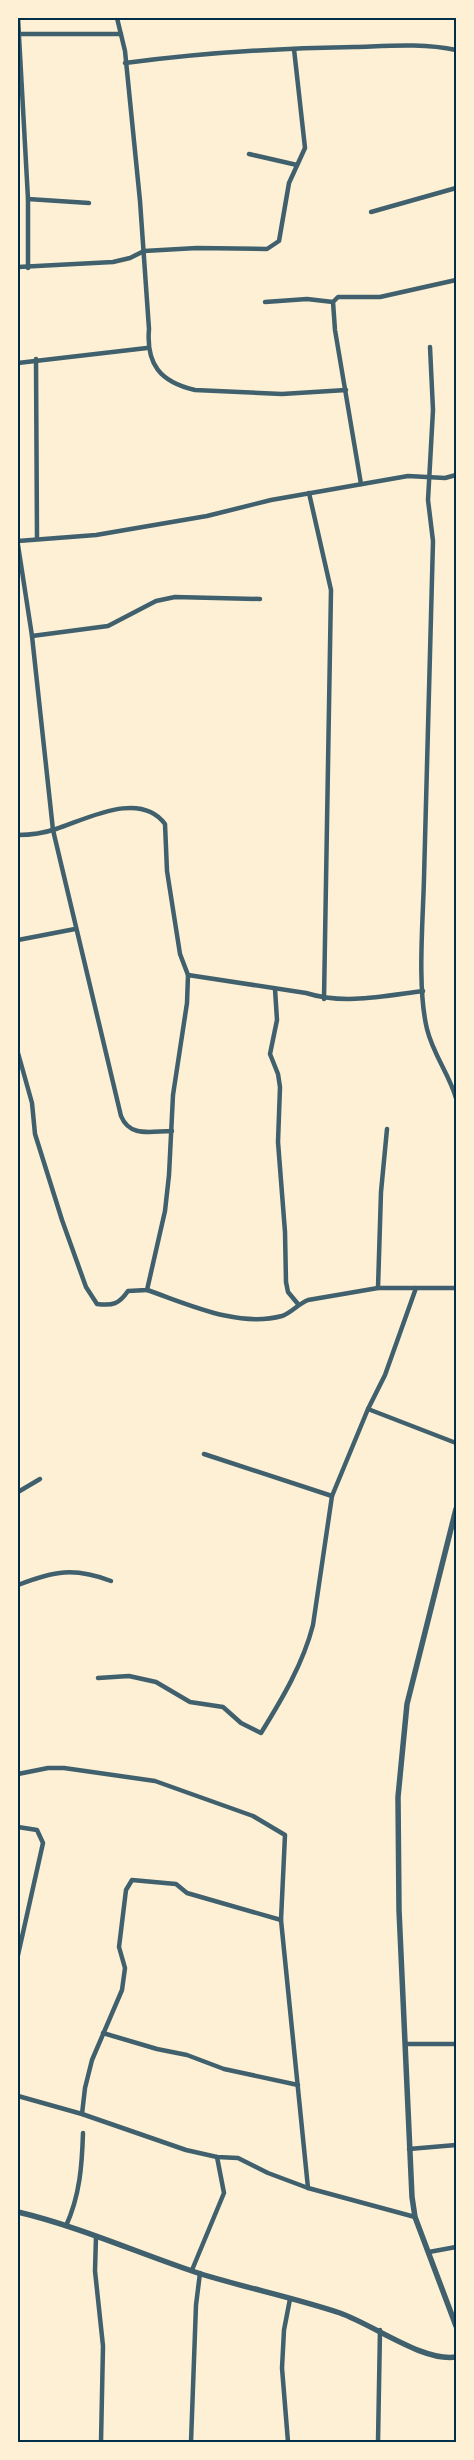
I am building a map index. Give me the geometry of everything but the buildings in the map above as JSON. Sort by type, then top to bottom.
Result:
[{"type":"street","points":[[18,18],[28,199],[28,268]]},
{"type":"street","points":[[117,18],[125,63],[144,251],[149,329],[147,348],[155,367],[164,377],[181,387],[195,390],[282,394],[346,390]]},
{"type":"street","points":[[18,34],[121,34]]},
{"type":"street","points":[[125,63],[191,54],[294,49],[421,46],[456,50]]},
{"type":"street","points":[[18,267],[28,268],[114,262],[130,258],[144,251],[197,248],[267,249],[273,247],[279,241],[289,183],[296,165],[303,154],[305,141],[294,49]]},
{"type":"street","points":[[249,154],[296,165]]},
{"type":"street","points":[[371,212],[456,188]]},
{"type":"street","points":[[28,199],[89,203]]},
{"type":"street","points":[[361,484],[335,330],[333,302],[338,296],[380,297],[456,280]]},
{"type":"street","points":[[265,302],[307,299],[333,302]]},
{"type":"street","points":[[430,347],[433,410],[428,478],[433,541],[425,796],[423,991],[426,1027],[433,1048],[452,1085],[456,1098]]},
{"type":"street","points":[[18,363],[36,359],[147,348]]},
{"type":"street","points":[[36,359],[37,538]]},
{"type":"street","points":[[172,1131],[134,1131],[125,1126],[75,929],[53,830],[32,636],[18,543],[37,538],[96,535],[166,524],[309,493],[408,476],[445,478],[456,475]]},
{"type":"street","points":[[309,493],[331,590],[324,999]]},
{"type":"street","points":[[32,636],[108,626],[156,601],[175,597],[260,599]]},
{"type":"street","points":[[18,835],[53,830],[123,808],[140,809],[161,818],[165,824],[168,871],[180,954],[188,975],[187,1003],[176,1078],[165,1211],[147,1290]]},
{"type":"street","points":[[18,940],[75,929]]},
{"type":"street","points":[[188,975],[306,993],[324,999],[362,999],[423,991]]},
{"type":"street","points":[[275,989],[277,1020],[270,1054],[277,1068],[280,1088],[278,1142],[285,1232],[286,1282],[288,1292],[298,1304]]},
{"type":"street","points":[[18,1053],[32,1103],[35,1134],[62,1220],[86,1288],[98,1304],[110,1306],[121,1302],[128,1291],[147,1290],[239,1318],[257,1319],[285,1315],[298,1304],[308,1300],[378,1288],[456,1288]]},
{"type":"street","points":[[378,1288],[381,1192],[387,1129]]},
{"type":"street","points":[[98,1678],[129,1676],[156,1682],[190,1702],[223,1707],[241,1722],[261,1733],[291,1682],[308,1645],[313,1625],[332,1496],[368,1409],[385,1375],[416,1288]]},
{"type":"street","points":[[368,1409],[456,1443]]},
{"type":"street","points":[[204,1454],[332,1496]]},
{"type":"street","points":[[18,1492],[40,1479]]},
{"type":"street","points":[[456,1509],[415,1666],[407,1704],[398,1797],[399,1910],[409,2149],[415,2217],[456,2326]]},
{"type":"street","points":[[18,1585],[56,1572],[73,1570],[94,1574],[111,1581]]},
{"type":"street","points":[[18,1774],[48,1768],[64,1768],[146,1779],[253,1816],[285,1835],[281,1920],[308,2188]]},
{"type":"street","points":[[18,1827],[37,1830],[43,1843],[18,1955]]},
{"type":"street","points":[[82,2114],[85,2088],[92,2060],[125,1979],[125,1968],[119,1947],[126,1890],[132,1880],[176,1884],[187,1893],[281,1920]]},
{"type":"street","points":[[103,2033],[157,2050],[187,2055],[224,2069],[298,2085]]},
{"type":"street","points":[[406,2044],[456,2044]]},
{"type":"street","points":[[18,2096],[82,2114],[170,2146],[217,2157],[238,2158],[268,2173],[308,2188],[415,2217]]},
{"type":"street","points":[[66,2226],[78,2193],[82,2164],[83,2133]]},
{"type":"street","points":[[409,2149],[456,2145]]},
{"type":"street","points":[[192,2270],[224,2193],[217,2157]]},
{"type":"street","points":[[18,2212],[96,2236],[200,2273],[341,2314],[380,2330],[422,2352],[441,2357],[456,2357]]},
{"type":"street","points":[[96,2236],[95,2271],[103,2346],[101,2442]]},
{"type":"street","points":[[429,2252],[456,2247]]},
{"type":"street","points":[[191,2442],[196,2305],[200,2273]]},
{"type":"street","points":[[288,2442],[282,2368],[284,2330],[290,2299]]},
{"type":"street","points":[[378,2442],[380,2330]]}]
